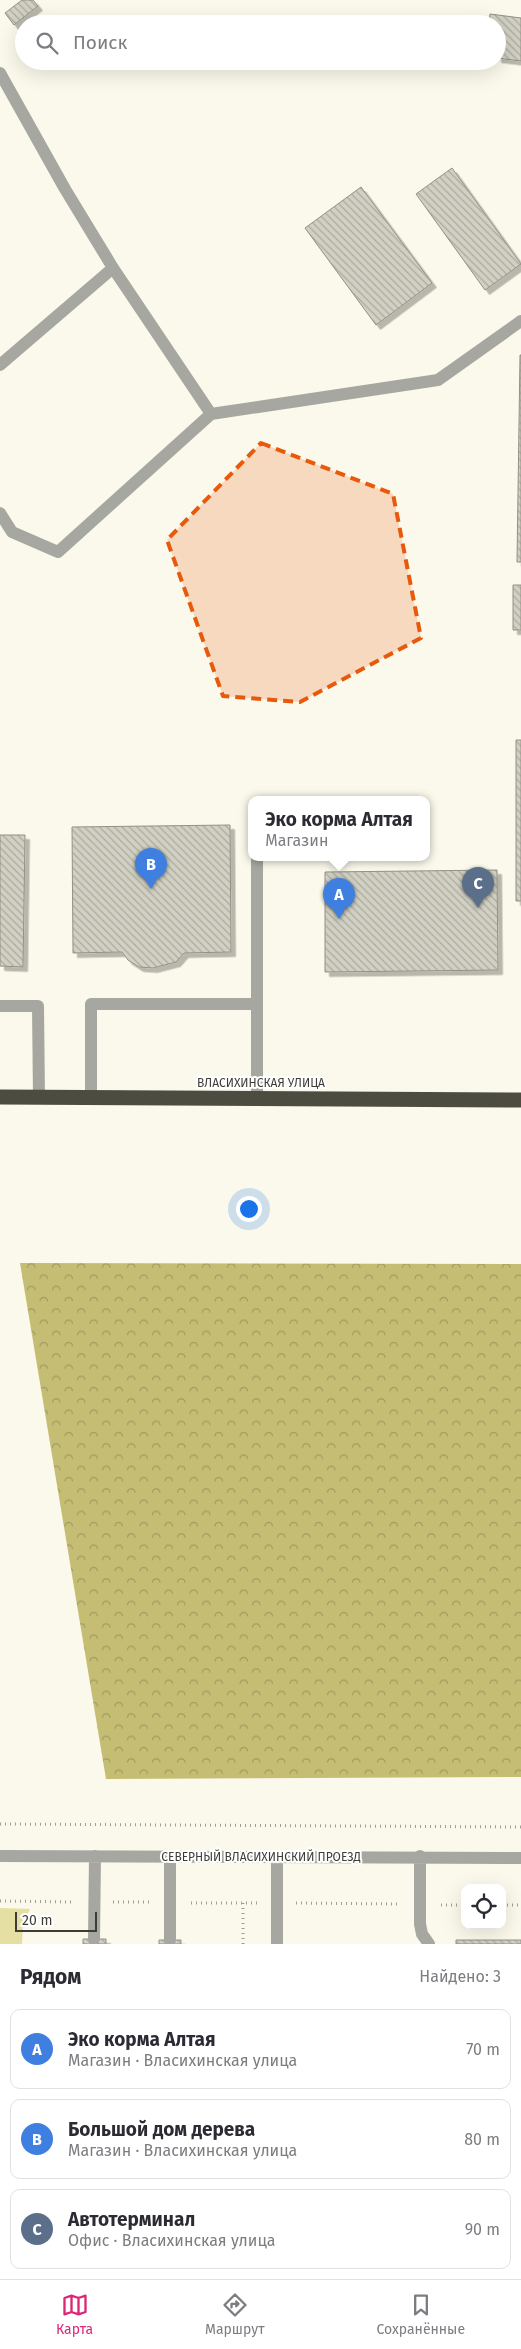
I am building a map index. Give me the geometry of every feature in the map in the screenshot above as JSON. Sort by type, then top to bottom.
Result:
[{"type":"highway","name":"ВЛАСИХИНСКАЯ УЛИЦА","points":[[0,1097],[521,1100]]},
{"type":"street","points":[[0,73],[113,268],[211,414]]},
{"type":"street","points":[[0,365],[113,268]]},
{"type":"street","points":[[0,513],[12,532],[58,552],[211,414],[438,380],[521,321]]},
{"type":"street","points":[[257,861],[257,1098]]},
{"type":"street","points":[[92,1097],[91,1004],[257,1004]]},
{"type":"street","points":[[0,1006],[38,1006],[39,1097]]},
{"type":"street","name":"СЕВЕРНЫЙ ВЛАСИХИНСКИЙ ПРОЕЗД","points":[[0,1856],[420,1856],[521,1858]]},
{"type":"street","points":[[94,1856],[94,1939]]},
{"type":"street","points":[[420,1856],[421,1929],[429,1944]]},
{"type":"street","points":[[170,1857],[170,1940]]},
{"type":"street","points":[[277,1857],[277,1944]]},
{"type":"path","points":[[0,1824],[521,1827]]},
{"type":"path","points":[[0,1901],[461,1905]]},
{"type":"path","points":[[242,1944],[243,1903]]},
{"type":"path","points":[[506,1905],[521,1905]]},
{"type":"highlighted area","points":[[261,443],[393,494],[421,638],[300,702],[223,696],[167,540]]},
{"type":"green space","points":[[20,1263],[521,1264],[521,1777],[106,1779]]},
{"type":"shaded area","points":[[0,1908],[30,1909],[23,1924],[22,1944],[0,1944]]},
{"type":"building","points":[[22,0],[33,0],[38,6],[27,15],[15,15],[14,25],[5,13]]},
{"type":"building","points":[[506,16],[521,18],[521,61],[506,59]]},
{"type":"building","points":[[452,168],[521,264],[485,290],[416,194]]},
{"type":"building","points":[[361,187],[432,283],[376,325],[305,228]]},
{"type":"building","points":[[520,355],[521,562],[517,562]]},
{"type":"building","points":[[513,585],[521,585],[521,630],[513,630]]},
{"type":"building","points":[[516,740],[521,740],[521,901],[516,901]]},
{"type":"building","points":[[230,825],[231,952],[184,953],[176,962],[153,968],[139,967],[128,960],[122,952],[73,953],[72,827]]},
{"type":"building","points":[[0,835],[25,835],[23,967],[0,966]]},
{"type":"building","points":[[497,870],[498,970],[325,972],[325,872]]},
{"type":"building","points":[[83,1939],[106,1939],[106,1944],[83,1944]]},
{"type":"building","points":[[159,1940],[181,1940],[181,1944],[159,1944]]},
{"type":"building","points":[[456,1940],[521,1940],[521,1944],[456,1944]]},
{"type":"place","name":"Большой дом дерева","points":[[151,889]]},
{"type":"place","name":"Автотерминал","points":[[478,908]]},
{"type":"place","name":"Эко корма Алтая","points":[[339,919]]}]
